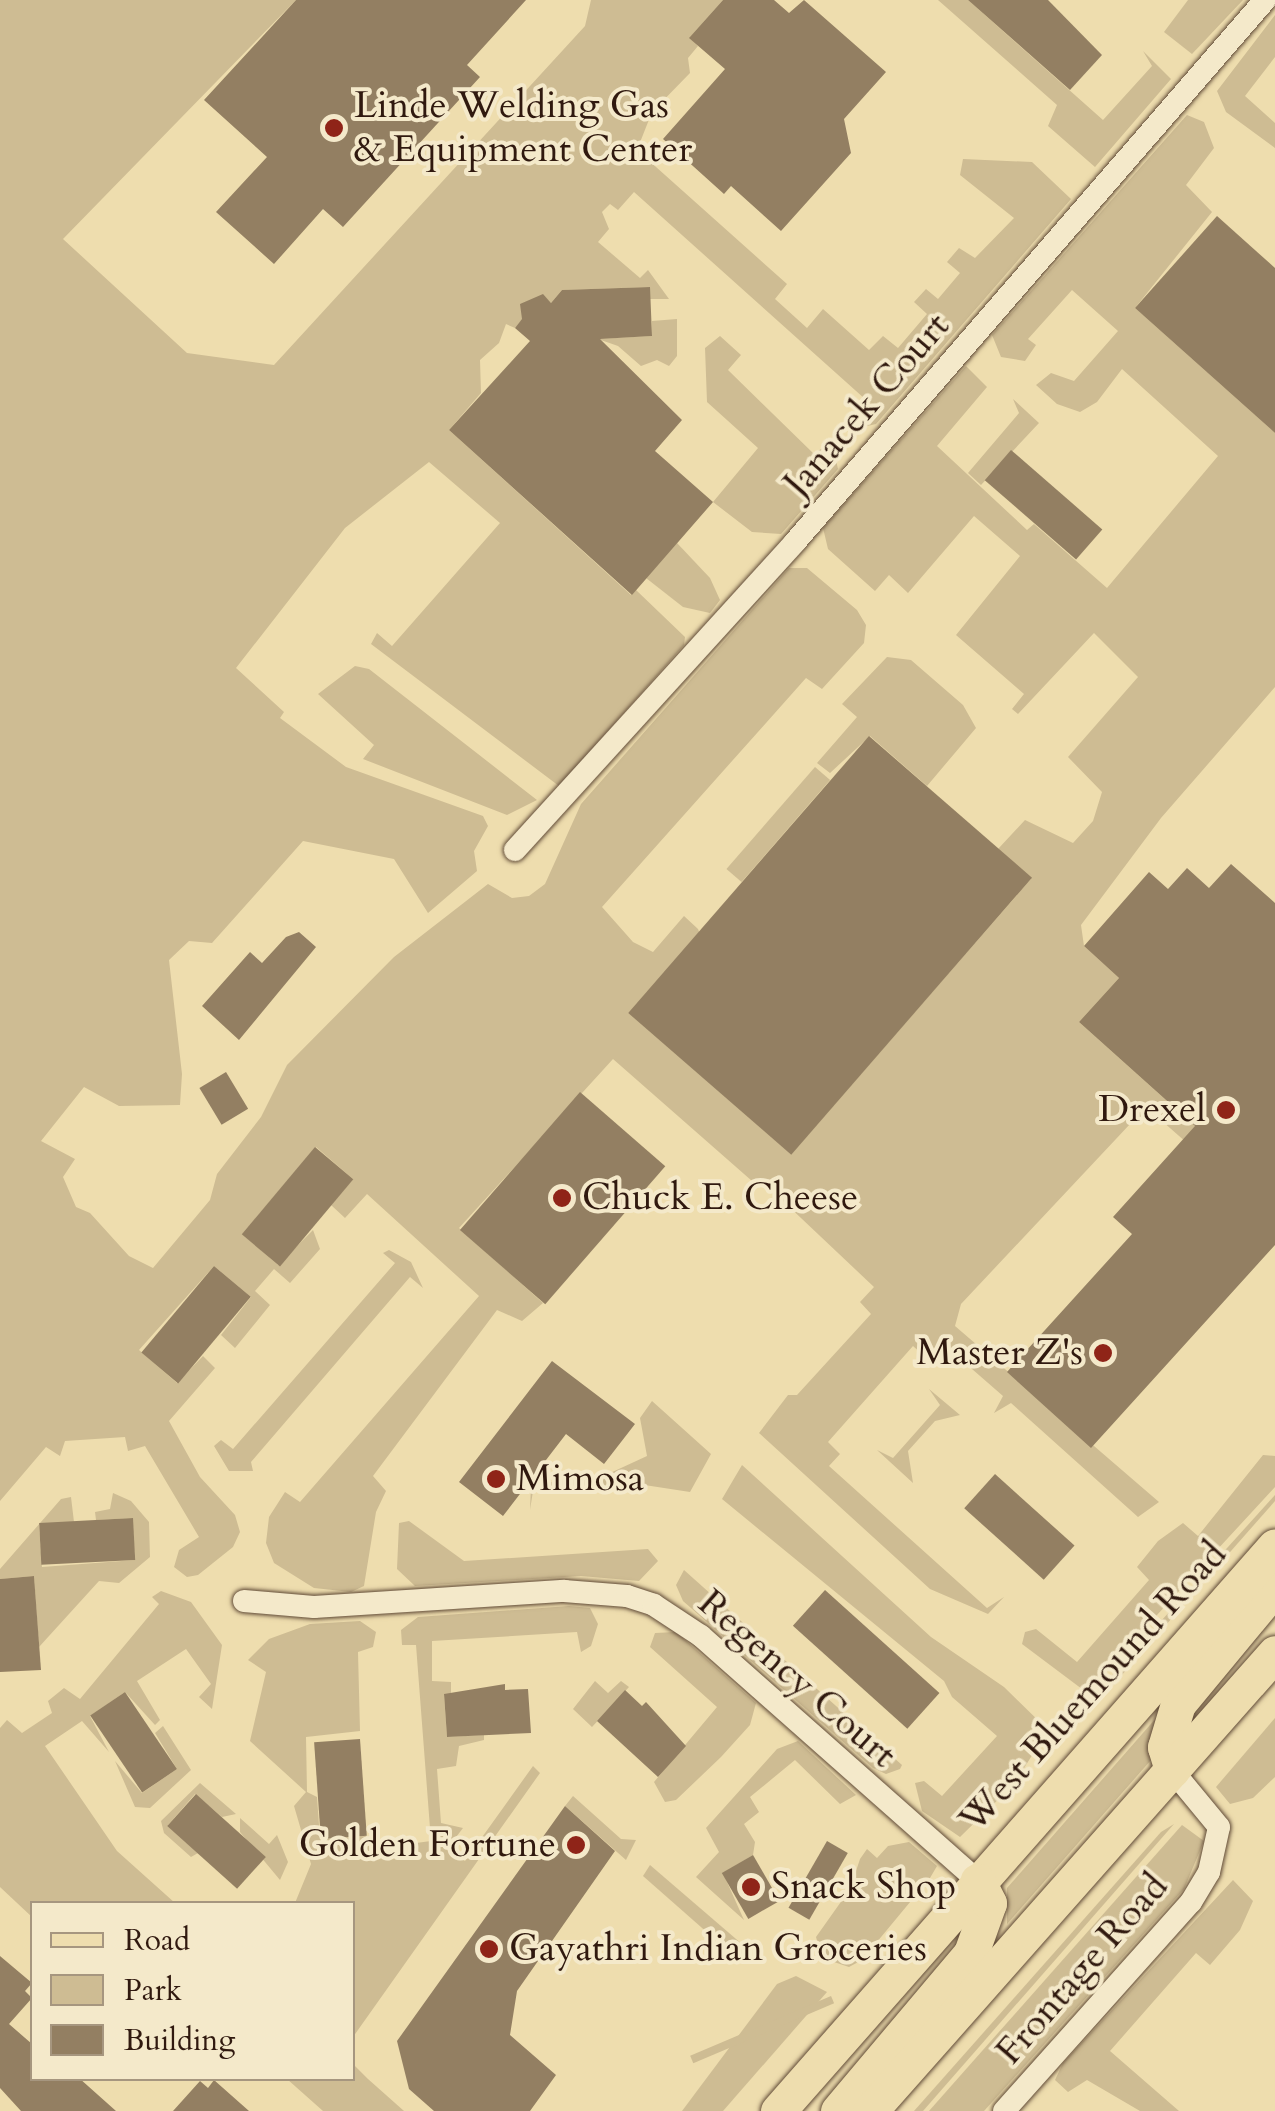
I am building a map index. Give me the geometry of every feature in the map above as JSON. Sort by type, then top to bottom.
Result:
[{"type":"main road","name":"West Bluemound Road","points":[[778,2111],[1275,1546]]},
{"type":"main road","points":[[1172,1770],[1165,1747],[1178,1704],[1275,1587]]},
{"type":"main road","points":[[870,2111],[1275,1653]]},
{"type":"main road","points":[[838,2111],[971,1953],[989,1903],[978,1881]]},
{"type":"main road","points":[[794,2111],[829,2052]]},
{"type":"street","name":"Janacek Court","points":[[516,850],[795,542],[1266,0]]},
{"type":"street","name":"Regency Court","points":[[244,1601],[314,1607],[564,1591],[627,1596],[654,1605],[702,1636],[978,1881]]},
{"type":"street","name":"Frontage Road","points":[[1004,2111],[1191,1902],[1209,1872],[1219,1827],[1172,1770]]},
{"type":"green space","points":[[0,0],[296,0],[63,239],[187,353],[274,365],[585,26],[591,0],[723,0],[690,37],[698,46],[688,58],[690,73],[652,112],[637,150],[787,284],[775,299],[807,328],[823,309],[869,350],[883,336],[898,348],[927,314],[914,302],[926,289],[938,299],[960,273],[947,262],[959,248],[975,258],[1014,218],[960,175],[963,159],[1032,162],[1071,199],[876,424],[863,427],[850,415],[865,399],[634,192],[618,210],[610,204],[602,212],[609,229],[598,242],[640,278],[648,270],[669,299],[650,299],[649,287],[562,290],[551,303],[543,295],[515,328],[506,324],[499,343],[480,360],[481,393],[449,430],[631,595],[636,590],[685,637],[684,645],[559,786],[371,644],[377,633],[392,646],[500,523],[429,462],[345,528],[236,668],[284,712],[280,718],[346,767],[483,816],[488,826],[474,851],[477,871],[428,913],[394,859],[303,841],[212,943],[189,941],[169,960],[182,1074],[180,1105],[119,1106],[84,1087],[41,1141],[75,1159],[63,1177],[76,1207],[90,1213],[129,1256],[153,1268],[210,1200],[217,1174],[261,1117],[287,1065],[394,957],[488,884],[512,898],[529,896],[545,884],[581,804],[789,568],[807,568],[857,610],[866,625],[864,643],[822,689],[806,678],[602,907],[633,942],[653,952],[684,916],[698,929],[791,1154],[1031,879],[998,849],[1025,820],[1073,843],[1093,821],[1102,792],[1068,757],[1138,677],[1094,633],[1018,714],[1012,709],[1024,694],[956,635],[1020,556],[974,516],[908,593],[889,575],[875,591],[828,549],[823,528],[966,366],[987,387],[937,446],[1027,530],[1034,524],[1107,588],[1218,456],[1122,369],[1097,402],[1080,412],[1057,404],[1036,385],[1051,373],[1074,381],[1118,331],[1072,290],[1028,339],[1036,345],[1025,361],[1001,357],[992,335],[1187,115],[1204,122],[1214,148],[1186,185],[1212,212],[1135,308],[1275,433],[1275,687],[1161,818],[1081,925],[1084,946],[1119,978],[1079,1022],[1275,1198],[1228,1179],[1162,1121],[1131,1123],[961,1304],[955,1326],[1159,1502],[1138,1517],[1011,1403],[994,1413],[1003,1396],[941,1342],[925,1357],[913,1346],[828,1442],[840,1454],[829,1466],[987,1608],[1004,1597],[988,1614],[930,1589],[759,1433],[788,1395],[797,1395],[871,1314],[860,1302],[874,1287],[765,1184],[752,1181],[613,1059],[459,1228],[543,1303],[522,1321],[497,1310],[373,1476],[386,1491],[376,1512],[364,1586],[351,1592],[314,1588],[274,1563],[266,1543],[269,1517],[285,1492],[300,1502],[479,1296],[367,1194],[345,1218],[331,1205],[353,1179],[316,1147],[242,1234],[278,1265],[313,1230],[320,1249],[290,1283],[274,1269],[255,1291],[270,1305],[235,1348],[221,1335],[251,1297],[214,1266],[139,1350],[177,1383],[203,1356],[215,1368],[169,1421],[200,1477],[235,1515],[240,1532],[233,1547],[198,1575],[187,1577],[174,1567],[179,1550],[199,1537],[145,1446],[128,1451],[125,1437],[65,1441],[60,1456],[46,1447],[0,1501]]},
{"type":"green space","points":[[938,0],[968,0],[1103,120],[1152,66],[1143,51],[1171,79],[1095,167],[1048,126],[1057,105]]},
{"type":"green space","points":[[1188,0],[1243,0],[1192,54],[1164,32]]},
{"type":"green space","points":[[1275,15],[1275,57],[1245,96],[1275,123],[1275,148],[1226,112],[1217,91]]},
{"type":"green space","points":[[677,319],[677,356],[669,366],[657,360],[641,366],[618,346],[598,339],[652,336],[652,321]]},
{"type":"green space","points":[[720,336],[741,355],[728,370],[814,454],[832,441],[838,469],[781,534],[752,532],[713,502],[758,448],[707,402],[705,348]]},
{"type":"green space","points":[[1013,399],[1039,423],[981,485],[968,473],[1019,413]]},
{"type":"green space","points":[[677,543],[710,578],[720,600],[710,613],[683,607],[646,578]]},
{"type":"green space","points":[[887,657],[911,660],[963,705],[976,728],[927,786],[870,736],[830,773],[817,763],[857,717],[842,704]]},
{"type":"green space","points":[[355,666],[369,669],[537,800],[507,815],[363,759],[374,745],[318,694]]},
{"type":"green space","points":[[815,767],[830,780],[742,882],[726,869]]},
{"type":"green space","points":[[389,1250],[411,1262],[423,1288],[410,1277],[251,1462],[253,1471],[229,1471],[214,1446],[221,1440],[233,1449],[395,1263],[383,1253]]},
{"type":"green space","points":[[929,1389],[960,1415],[935,1421],[908,1451],[913,1483],[877,1450],[893,1458],[940,1405]]},
{"type":"green space","points":[[652,1401],[711,1454],[690,1492],[638,1484],[533,1491],[530,1510],[531,1485],[608,1474],[647,1456],[640,1418]]},
{"type":"green space","points":[[1263,1455],[1275,1456],[1275,1487],[1086,1692],[1022,1644],[1025,1632],[1036,1629],[1077,1662],[1149,1580],[1137,1567],[1158,1541],[1183,1523],[1198,1536]]},
{"type":"green space","points":[[742,1465],[931,1637],[1004,1687],[1048,1730],[1014,1784],[960,1837],[922,1811],[915,1783],[924,1781],[942,1796],[997,1736],[952,1697],[944,1681],[722,1499]]},
{"type":"green space","points":[[113,1493],[131,1501],[149,1522],[150,1557],[119,1583],[99,1581],[39,1647],[34,1576],[0,1579],[0,1569],[61,1499],[71,1497],[74,1522],[39,1525],[42,1567],[135,1560],[132,1518],[96,1520],[95,1512],[110,1509]]},
{"type":"green space","points":[[1275,1495],[1275,1501],[1113,1685],[1095,1694]]},
{"type":"green space","points":[[409,1521],[464,1561],[648,1549],[658,1561],[639,1581],[581,1576],[415,1586],[397,1569],[399,1523]]},
{"type":"green space","points":[[684,1570],[902,1765],[900,1769],[886,1774],[873,1768],[683,1601],[676,1585]]},
{"type":"green space","points":[[161,1591],[191,1602],[222,1645],[212,1709],[199,1697],[211,1684],[186,1649],[137,1681],[160,1720],[155,1725],[125,1692],[90,1716],[109,1752],[82,1721],[45,1746],[117,1851],[173,1901],[30,1901],[30,1915],[0,1887],[0,1728],[7,1720],[22,1733],[52,1713],[48,1701],[64,1688],[80,1699],[159,1604],[152,1597]]},
{"type":"green space","points":[[569,1606],[590,1608],[598,1624],[591,1646],[581,1652],[577,1632],[432,1641],[432,1681],[451,1682],[451,1694],[444,1695],[447,1737],[484,1735],[484,1740],[459,1746],[456,1766],[437,1769],[441,1823],[463,1828],[447,1849],[465,1861],[533,1766],[540,1773],[355,2034],[355,1901],[296,1901],[311,1864],[294,1806],[306,1792],[250,1741],[266,1672],[248,1660],[269,1639],[310,1624],[360,1621],[376,1632],[373,1647],[358,1652],[360,1731],[306,1737],[307,1792],[317,1797],[320,1839],[366,1836],[368,1846],[415,1854],[416,1843],[431,1841],[416,1645],[402,1645],[401,1630],[418,1617]]},
{"type":"green space","points":[[676,1632],[756,1703],[750,1725],[721,1757],[676,1800],[665,1802],[654,1782],[717,1707],[650,1647],[655,1633]]},
{"type":"green space","points":[[595,1681],[608,1693],[621,1681],[629,1687],[592,1727],[573,1709]]},
{"type":"green space","points":[[1157,1717],[1151,1760],[1007,1924],[1007,1888]]},
{"type":"green space","points":[[1275,1718],[1275,1777],[1253,1798],[1230,1804],[1216,1787]]},
{"type":"green space","points":[[163,1726],[191,1770],[150,1808],[135,1807],[115,1761],[142,1793],[177,1769],[155,1733]]},
{"type":"green space","points":[[798,1741],[856,1795],[840,1804],[795,1760],[750,1797],[759,1812],[744,1824],[755,1842],[753,1855],[723,1873],[744,1920],[696,1877],[719,1852],[706,1828],[777,1749]]},
{"type":"green space","points":[[200,1783],[236,1814],[222,1817],[195,1794],[168,1825],[198,1853],[191,1857],[164,1833],[161,1821]]},
{"type":"green space","points":[[573,1796],[621,1839],[636,1840],[626,1860],[565,1806]]},
{"type":"green space","points":[[240,1818],[269,1844],[277,1835],[288,1862],[280,1880],[240,1832]]},
{"type":"green space","points":[[1174,1824],[923,2111],[914,2111],[1161,1832]]},
{"type":"green space","points":[[1182,1825],[1204,1841],[1184,1889],[984,2111],[929,2111]]},
{"type":"green space","points":[[909,1842],[937,1866],[930,1878],[862,1960],[849,1967],[822,1958],[816,1937],[850,1889],[867,1849],[877,1858],[888,1846]]},
{"type":"green space","points":[[650,1865],[750,1951],[754,1960],[743,1964],[643,1876]]},
{"type":"green space","points":[[1233,1880],[1253,1901],[1240,1930],[1210,1965],[1196,1953],[1110,2051],[1179,2111],[1140,2111],[1087,2080],[1068,2092],[1055,2080],[1063,2063]]},
{"type":"green space","points":[[796,1976],[827,1992],[723,2111],[682,2111],[777,1984]]},
{"type":"green space","points":[[831,1996],[834,2003],[693,2063],[690,2056]]},
{"type":"green space","points":[[355,2066],[404,2111],[323,2111],[289,2081],[355,2081]]},
{"type":"building","name":"Linde Welding Gas & Equipment Center","points":[[296,0],[526,0],[467,65],[480,77],[343,227],[323,209],[274,264],[216,212],[267,157],[204,100]]},
{"type":"building","points":[[723,0],[774,0],[789,13],[804,0],[886,72],[844,119],[851,153],[781,231],[731,186],[724,194],[663,139],[725,69],[689,38]]},
{"type":"building","points":[[968,0],[1048,0],[1102,55],[1070,90]]},
{"type":"building","points":[[1217,216],[1275,268],[1275,433],[1135,308]]},
{"type":"building","points":[[650,287],[652,336],[600,339],[682,420],[655,451],[713,502],[632,595],[449,430],[530,341],[515,328],[522,319],[520,304],[543,294],[551,303],[562,290]]},
{"type":"building","points":[[1011,450],[1102,529],[1076,560],[985,480]]},
{"type":"building","points":[[869,736],[1032,878],[791,1155],[628,1013]]},
{"type":"building","points":[[1231,864],[1275,903],[1275,1245],[1091,1448],[1007,1372],[1132,1234],[1113,1217],[1195,1126],[1079,1022],[1119,978],[1084,946],[1149,872],[1168,889],[1187,868],[1209,888]]},
{"type":"building","points":[[299,932],[316,947],[239,1040],[202,1006],[250,952],[262,963],[286,937]]},
{"type":"building","points":[[226,1072],[248,1109],[222,1125],[199,1088]]},
{"type":"building","name":"Chuck E. Cheese","points":[[580,1092],[665,1166],[545,1304],[460,1230]]},
{"type":"building","points":[[315,1147],[353,1179],[280,1266],[242,1234]]},
{"type":"building","points":[[214,1266],[251,1297],[178,1383],[141,1353]]},
{"type":"building","points":[[552,1361],[635,1424],[604,1464],[566,1434],[503,1516],[459,1482]]},
{"type":"building","points":[[995,1474],[1075,1546],[1044,1580],[964,1508]]},
{"type":"building","points":[[133,1518],[135,1560],[41,1565],[39,1523]]},
{"type":"building","points":[[34,1576],[41,1670],[0,1672],[0,1579]]},
{"type":"building","points":[[825,1590],[939,1693],[907,1729],[793,1626]]},
{"type":"building","points":[[505,1684],[505,1690],[528,1689],[531,1733],[447,1737],[444,1694]]},
{"type":"building","points":[[625,1690],[642,1706],[646,1702],[686,1746],[658,1777],[597,1721]]},
{"type":"building","points":[[125,1692],[177,1769],[142,1793],[90,1715]]},
{"type":"building","points":[[360,1739],[367,1836],[321,1839],[314,1742]]},
{"type":"building","points":[[196,1794],[266,1857],[237,1889],[167,1826]]},
{"type":"building","points":[[565,1806],[615,1851],[517,1991],[510,2035],[556,2075],[530,2111],[434,2111],[409,2089],[397,2041]]},
{"type":"building","points":[[827,1841],[848,1853],[809,1920],[788,1908]]},
{"type":"building","name":"Snack Shop","points":[[753,1855],[780,1901],[748,1919],[722,1873]]},
{"type":"building","points":[[0,1956],[30,1981],[25,1991],[30,2000],[9,2024],[30,2042],[30,2081],[82,2081],[116,2111],[21,2111],[0,2088]]},
{"type":"building","points":[[200,2081],[208,2088],[215,2081],[249,2111],[173,2111]]},
{"type":"place","name":"Linde Welding Gas & Equipment Center","points":[[334,128]]},
{"type":"place","name":"Drexel","points":[[1226,1110]]},
{"type":"place","name":"Chuck E. Cheese","points":[[562,1198]]},
{"type":"place","name":"Master Z's","points":[[1103,1353]]},
{"type":"place","name":"Mimosa","points":[[496,1479]]},
{"type":"place","name":"Golden Fortune","points":[[576,1845]]},
{"type":"place","name":"Snack Shop","points":[[751,1887]]},
{"type":"place","name":"Gayathri Indian Groceries","points":[[489,1949]]}]
